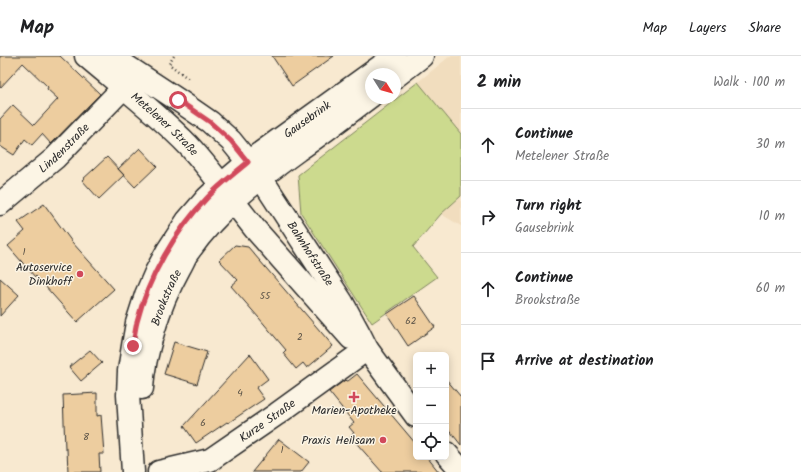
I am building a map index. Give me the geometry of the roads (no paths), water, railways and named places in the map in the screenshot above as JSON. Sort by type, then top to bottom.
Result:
[{"type":"main road","name":"Metelener Straße","points":[[86,56],[124,87],[189,146],[206,164],[227,193]]},
{"type":"main road","name":"Metelener Straße","points":[[111,56],[160,87],[210,122],[231,141],[255,170]]},
{"type":"main road","name":"Gausebrink","points":[[255,170],[395,56]]},
{"type":"main road","points":[[401,72],[422,56]]},
{"type":"main road","name":"Lindenstraße","points":[[0,204],[55,158],[124,87]]},
{"type":"main road","name":"Gausebrink","points":[[255,170],[365,100]]},
{"type":"main road","name":"Brookstraße","points":[[133,472],[128,395],[129,370],[137,322],[146,294],[168,250],[187,221],[207,198],[227,193],[255,170]]},
{"type":"main road","name":"Bahnhofstraße","points":[[255,170],[342,302],[367,349],[413,412]]},
{"type":"main road","name":"Brookstraße","points":[[144,472],[141,426],[142,382],[149,345],[159,310],[188,252],[219,214],[227,193]]},
{"type":"main road","name":"Bahnhofstraße","points":[[227,193],[255,229],[350,336],[367,349]]},
{"type":"main road","name":"Kurze Straße","points":[[159,472],[210,460],[367,349]]},
{"type":"main road","points":[[449,456],[461,470]]},
{"type":"place","name":"Autoservice Dinkhoff","points":[[80,274]]},
{"type":"place","name":"Marien-Apotheke","points":[[354,397]]},
{"type":"place","name":"Praxis Heilsam","points":[[383,440]]}]
